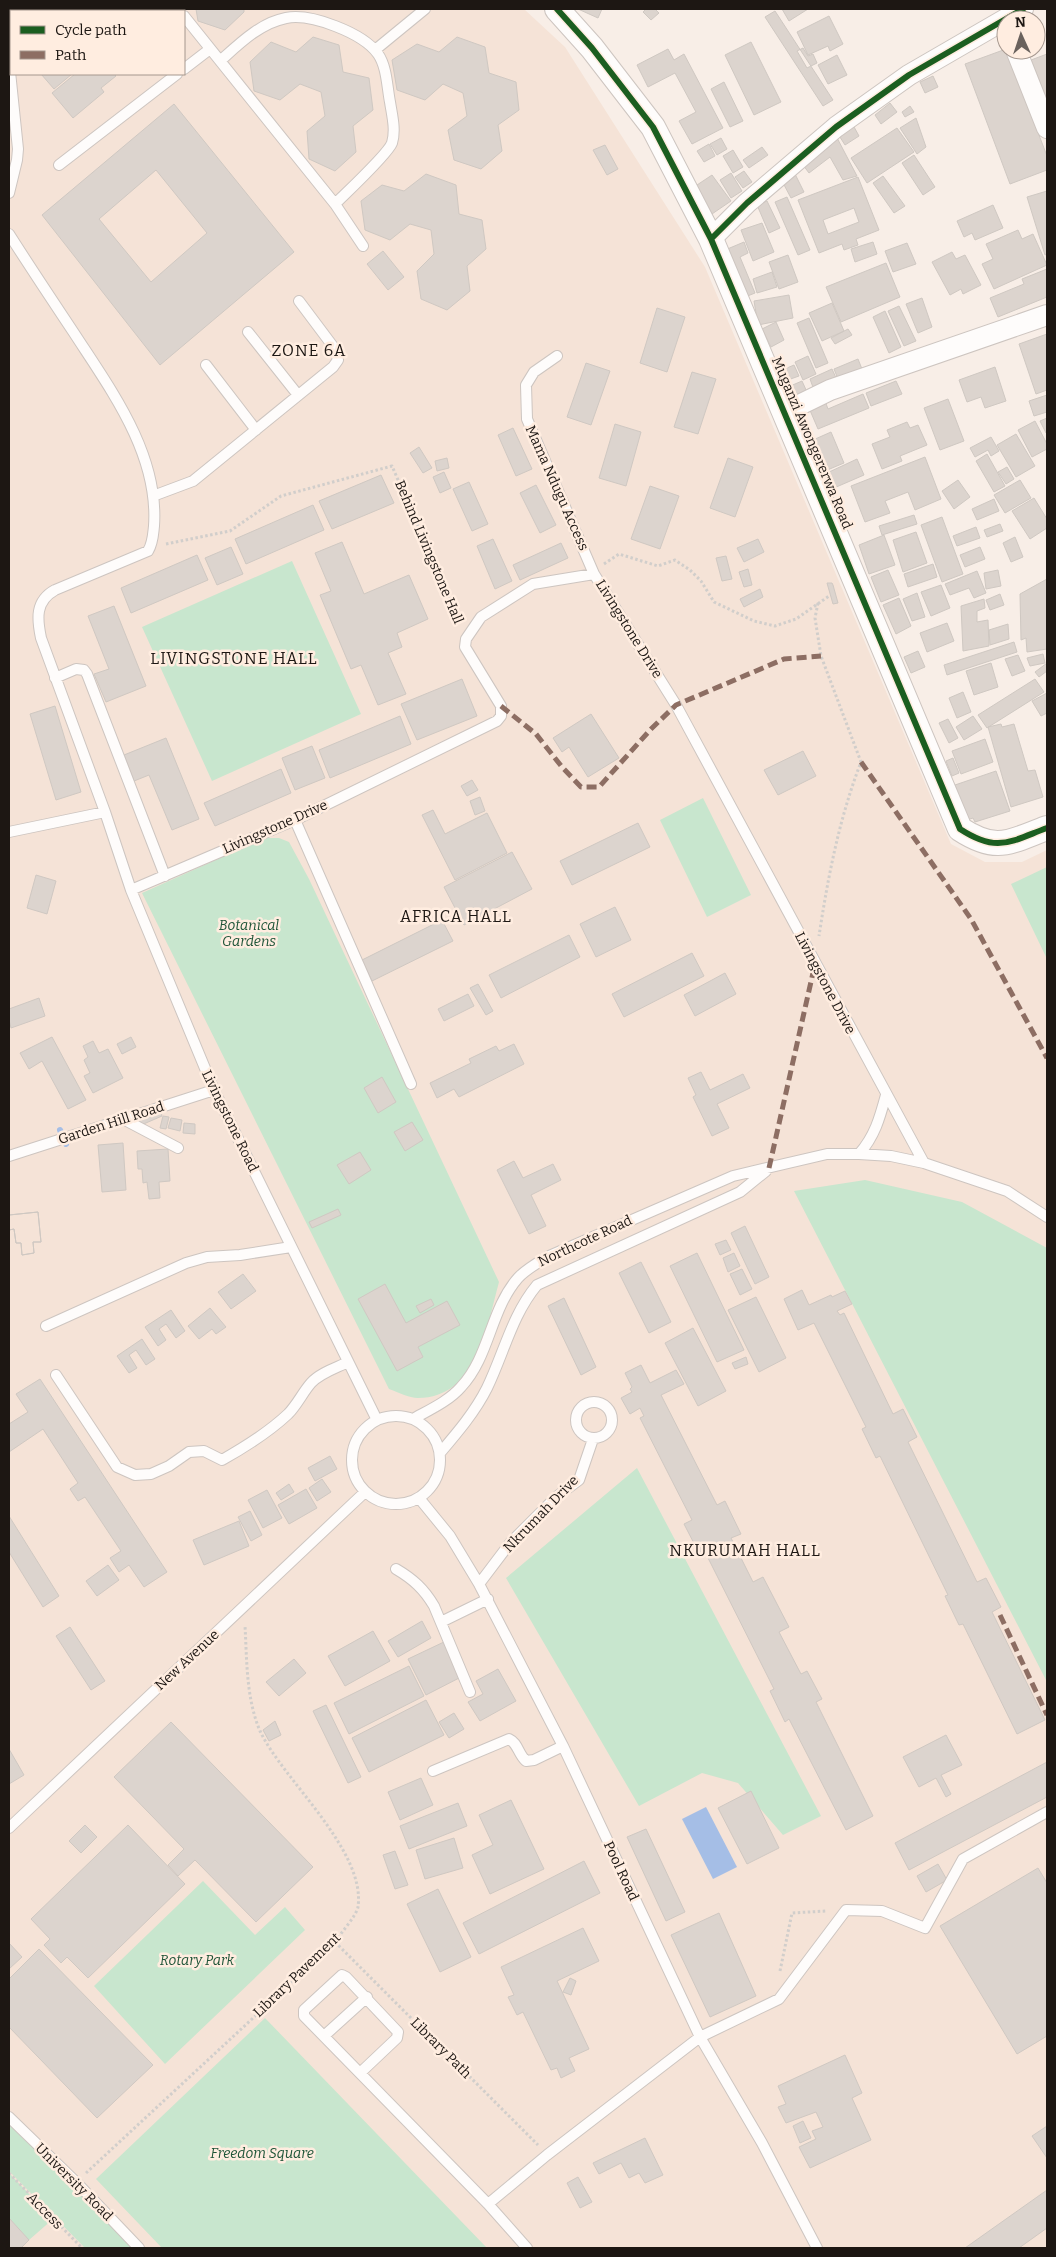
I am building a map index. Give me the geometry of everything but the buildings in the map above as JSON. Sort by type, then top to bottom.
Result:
[{"type":"street","name":"Muganzi Awongererwa Road","points":[[557,9],[592,48],[653,127],[711,239],[960,829],[976,839],[998,844],[1047,828]]},
{"type":"street","points":[[711,239],[747,203],[844,121],[909,75],[996,27]]},
{"type":"street","points":[[1020,60],[1047,128]]},
{"type":"street","points":[[785,412],[830,390],[1047,315]]},
{"type":"lane","points":[[374,50],[425,9]]},
{"type":"lane","points":[[220,61],[254,32],[286,13],[314,20],[358,36],[374,50],[384,65],[394,134],[391,145],[335,204]]},
{"type":"lane","points":[[185,17],[335,204],[363,246]]},
{"type":"lane","points":[[185,68],[210,48]]},
{"type":"lane","points":[[9,193],[18,149],[10,75]]},
{"type":"lane","points":[[60,165],[176,75]]},
{"type":"lane","points":[[9,234],[92,361],[127,419],[145,460],[153,496],[154,519],[150,547]]},
{"type":"lane","points":[[153,496],[193,482],[333,367],[338,360],[335,349],[299,301]]},
{"type":"lane","points":[[248,332],[298,396]]},
{"type":"lane","name":"Mama Ndugu Access","points":[[557,356],[534,372],[526,385],[527,419],[594,574]]},
{"type":"lane","points":[[206,365],[256,430]]},
{"type":"lane","name":"Livingstone Road","points":[[150,547],[139,556],[55,590],[44,598],[38,613],[39,628],[131,890],[214,1090],[377,1420]]},
{"type":"lane","name":"Livingstone Drive","points":[[131,890],[295,820],[497,721],[501,716],[501,706],[471,660],[465,647],[466,639],[481,617],[533,584],[594,574],[676,705],[924,1163]]},
{"type":"lane","points":[[55,678],[76,669],[84,670],[165,876]]},
{"type":"lane","points":[[9,832],[105,812]]},
{"type":"lane","points":[[295,820],[411,1084]]},
{"type":"lane","name":"Garden Hill Road","points":[[9,1156],[214,1090]]},
{"type":"lane","points":[[859,1154],[868,1144],[876,1130],[886,1095]]},
{"type":"lane","points":[[123,1119],[178,1148]]},
{"type":"lane","name":"Northcote Road","points":[[413,1419],[461,1388],[474,1368],[498,1310],[508,1292],[519,1276],[532,1266],[549,1256],[692,1192],[733,1176],[827,1154],[891,1156],[924,1163],[1007,1191],[1047,1217]]},
{"type":"lane","name":"Northcote Road","points":[[440,1453],[462,1427],[487,1389],[518,1312],[525,1299],[538,1285],[740,1192],[769,1168]]},
{"type":"lane","points":[[46,1326],[186,1263],[207,1257],[240,1255],[291,1247]]},
{"type":"lane","points":[[56,1375],[117,1467],[136,1475],[151,1474],[189,1452],[204,1451],[222,1460],[244,1447],[290,1412],[312,1382],[324,1373],[348,1362]]},
{"type":"lane","points":[[389,1416],[413,1419],[424,1425],[432,1434],[440,1453],[439,1469],[434,1484],[418,1498],[408,1502],[385,1503],[365,1492],[359,1485],[352,1467],[353,1448],[362,1431],[377,1420],[389,1416]]},
{"type":"lane","name":"Nkrumah Drive","points":[[480,1584],[510,1544],[556,1496],[579,1480],[593,1439]]},
{"type":"lane","name":"New Avenue","points":[[9,1828],[365,1492]]},
{"type":"lane","name":"Pool Road","points":[[418,1498],[450,1536],[488,1599],[563,1746],[700,2037],[762,2143],[817,2248]]},
{"type":"lane","points":[[396,1569],[416,1582],[427,1594],[441,1622],[470,1692]]},
{"type":"lane","points":[[441,1622],[488,1599]]},
{"type":"lane","points":[[432,1771],[504,1740],[512,1740],[521,1757],[526,1761],[534,1760],[563,1746]]},
{"type":"lane","points":[[488,2204],[547,2155],[700,2037],[779,1999],[846,1910],[882,1911],[925,1928],[963,1859],[1047,1812]]},
{"type":"lane","points":[[360,2073],[397,2038],[398,2034],[396,2028],[346,1977],[339,1977],[303,2012],[304,2016],[488,2204],[527,2248]]},
{"type":"lane","points":[[324,2036],[367,1998]]},
{"type":"lane","name":"University Road","points":[[9,2117],[76,2182],[139,2248]]},
{"type":"path","points":[[594,574],[619,554],[658,566],[675,560],[690,570],[701,581],[714,602],[754,621],[775,626],[796,619],[829,596]]},
{"type":"path","points":[[815,964],[836,840],[847,798],[861,762],[821,656],[815,618],[818,603]]},
{"type":"path","points":[[774,2001],[792,1912],[846,1910]]},
{"type":"shaded area","points":[[9,9],[524,9],[565,47],[705,267],[951,844],[985,862],[1022,862],[1047,850],[1047,2248],[9,2248]]},
{"type":"green space","points":[[292,561],[361,714],[212,781],[142,627]]},
{"type":"green space","points":[[703,798],[751,895],[707,917],[660,820]]},
{"type":"green space","name":"Botanical Gardens","points":[[265,838],[279,838],[289,842],[309,879],[499,1282],[490,1319],[476,1356],[466,1373],[454,1386],[438,1395],[415,1398],[389,1389],[142,893]]},
{"type":"green space","points":[[1047,867],[1047,959],[1011,884]]},
{"type":"green space","points":[[865,1180],[962,1202],[1047,1248],[1046,1680],[794,1191]]},
{"type":"green space","points":[[637,1468],[821,1816],[783,1835],[738,1783],[702,1773],[639,1806],[506,1578]]},
{"type":"green space","name":"Rotary Park","points":[[203,1881],[255,1935],[285,1907],[305,1930],[165,2064],[94,1986]]},
{"type":"green space","name":"Freedom Square","points":[[265,2018],[487,2248],[162,2248],[96,2179]]},
{"type":"green space","points":[[9,2117],[139,2248],[85,2248],[9,2171]]},
{"type":"green space","points":[[9,2173],[53,2219],[29,2240],[9,2218]]},
{"type":"water","points":[[706,1807],[737,1867],[713,1879],[682,1819]]},
{"type":"waterway","points":[[60,1130],[66,1144]]},
{"type":"marked path","points":[[501,706],[536,734],[562,767],[581,787],[599,787],[651,729],[676,705],[784,659],[821,656]]},
{"type":"marked path","points":[[861,762],[971,919],[1047,1058]]},
{"type":"marked path","points":[[769,1168],[815,964]]},
{"type":"marked path","points":[[1000,1615],[1047,1715]]},
{"type":"cycle path","points":[[557,9],[592,48],[653,127],[711,239],[960,829],[984,841],[1003,843],[1047,828]]},
{"type":"cycle path","points":[[711,239],[747,203],[836,127],[909,75],[1023,9]]},
{"type":"district","name":"ZONE 6A","points":[[309,350]]},
{"type":"district","name":"LIVINGSTONE HALL","points":[[234,658]]},
{"type":"district","name":"AFRICA HALL","points":[[456,916]]},
{"type":"district","name":"NKURUMAH HALL","points":[[745,1550]]}]
